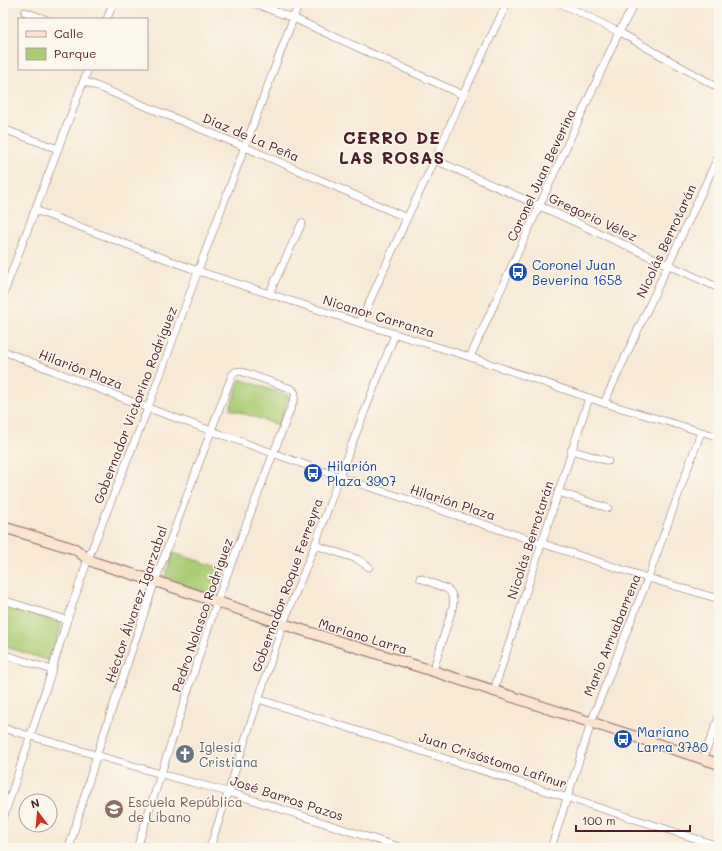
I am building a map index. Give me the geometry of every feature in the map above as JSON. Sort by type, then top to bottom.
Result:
[{"type":"main road","name":"Mariano Larra","points":[[3,527],[75,549],[96,563],[283,624],[494,690],[719,764]]},
{"type":"street","points":[[107,18],[114,3]]},
{"type":"street","points":[[253,3],[293,18],[463,95]]},
{"type":"street","name":"Gobernador Victorino Rodríguez","points":[[3,819],[5,806],[30,736],[88,559],[148,408],[299,3]]},
{"type":"street","points":[[360,323],[435,160],[463,95],[507,3]]},
{"type":"street","points":[[560,3],[619,32],[719,88]]},
{"type":"street","name":"Coronel Juan Beverina","points":[[470,357],[619,32],[635,3]]},
{"type":"street","points":[[25,12],[42,18]]},
{"type":"street","points":[[3,295],[88,70]]},
{"type":"street","name":"Díaz de La Peña","points":[[84,81],[245,147],[407,218]]},
{"type":"street","points":[[3,129],[58,149]]},
{"type":"street","name":"Nicolás Berrotarán","points":[[604,403],[719,155]]},
{"type":"street","name":"Gregorio Vélez","points":[[435,160],[540,206],[719,288]]},
{"type":"street","name":"Nicanor Carranza","points":[[35,210],[198,271],[470,357],[604,403],[701,432],[718,435]]},
{"type":"street","points":[[269,294],[302,223]]},
{"type":"street","name":"Gobernador Roque Ferreyra","points":[[210,848],[283,624],[395,334]]},
{"type":"street","name":"Hilarión Plaza","points":[[3,351],[148,408],[339,477],[648,578],[719,599]]},
{"type":"street","name":"Héctor Álvarez Igarzabal","points":[[69,848],[97,754],[155,581],[232,375],[235,372],[240,371],[292,389],[296,392]]},
{"type":"street","name":"Pedro Nolasco Rodríguez","points":[[137,848],[217,602],[296,397],[296,392]]},
{"type":"street","name":"Nicolás Berrotarán","points":[[494,690],[589,398]]},
{"type":"street","name":"Mario Arruabarrena","points":[[551,848],[591,723],[648,578],[701,432]]},
{"type":"street","points":[[572,450],[608,461]]},
{"type":"street","points":[[558,492],[608,508]]},
{"type":"street","points":[[314,545],[357,559],[369,568]]},
{"type":"street","points":[[420,578],[450,591],[454,601],[433,671]]},
{"type":"street","points":[[3,600],[67,620]]},
{"type":"street","points":[[3,654],[52,670]]},
{"type":"street","name":"Juan Crisóstomo Lafinur","points":[[258,699],[718,845]]},
{"type":"street","points":[[703,759],[719,718]]},
{"type":"street","name":"José Barros Pazos","points":[[3,728],[228,792],[402,848]]},
{"type":"green space","points":[[240,379],[289,396],[279,425],[230,409]]},
{"type":"green space","points":[[173,553],[224,569],[215,596],[164,579]]},
{"type":"green space","points":[[3,605],[62,623],[50,661],[3,646]]},
{"type":"place","name":"Coronel Juan Beverina 1658","points":[[518,272]]},
{"type":"place","name":"Hilarión Plaza 3907","points":[[313,473]]},
{"type":"place","name":"Mariano Larra 3780","points":[[623,739]]},
{"type":"place","name":"Iglesia Cristiana","points":[[185,754]]},
{"type":"place","name":"Escuela República de Líbano","points":[[114,809]]},
{"type":"district","name":"CERRO DE LAS ROSAS","points":[[392,148]]}]
